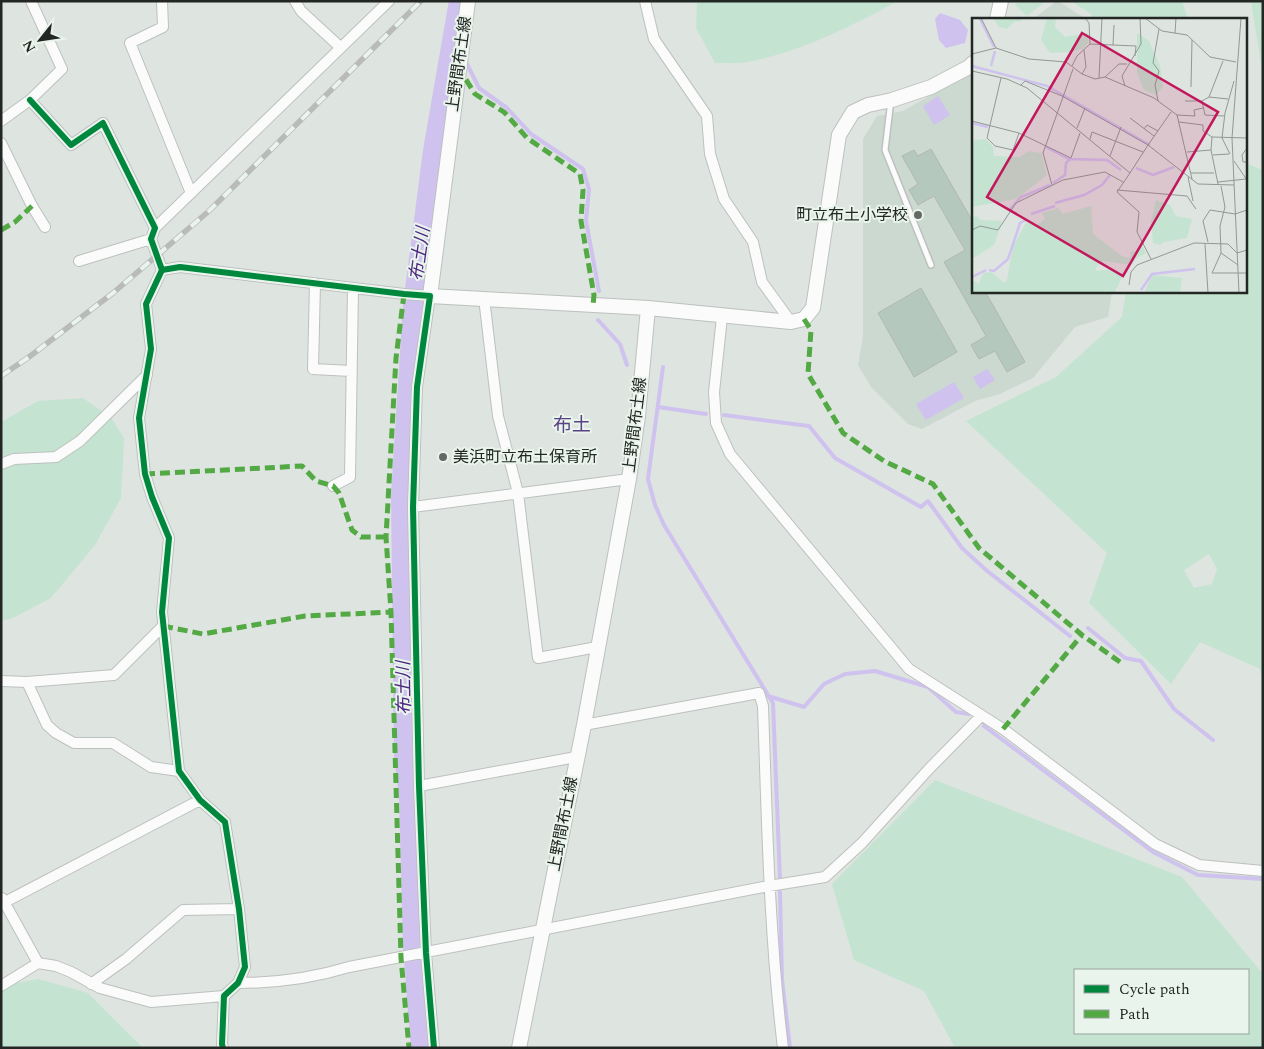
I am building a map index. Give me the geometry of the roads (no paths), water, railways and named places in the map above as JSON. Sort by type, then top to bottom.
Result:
[{"type":"main road","name":"上野間布土線","points":[[426,296],[468,1]]},
{"type":"main road","points":[[997,18],[1001,1]]},
{"type":"main road","points":[[426,296],[648,308],[791,322],[804,319],[813,308],[839,135],[853,112],[868,105],[892,100],[931,87],[972,64]]},
{"type":"main road","name":"上野間布土線","points":[[519,1048],[576,757],[584,725],[629,479],[638,416],[648,308]]},
{"type":"street","points":[[1,121],[30,100],[62,69],[31,1]]},
{"type":"street","points":[[162,1],[163,26],[130,43],[191,193]]},
{"type":"street","points":[[295,1],[301,11],[340,47]]},
{"type":"street","points":[[1,986],[38,963],[56,966],[72,972],[100,988],[151,1002],[224,996],[238,983],[246,967],[225,822],[200,800],[180,771],[162,612],[169,538],[152,497],[145,474],[139,418],[151,349],[146,304],[162,270],[151,239],[155,228],[389,1]]},
{"type":"street","points":[[646,1],[654,39],[707,116],[710,154],[724,198],[753,242],[762,282],[791,322]]},
{"type":"street","points":[[30,100],[71,145],[103,123],[155,228]]},
{"type":"street","points":[[1,144],[32,206],[45,226]]},
{"type":"street","points":[[79,261],[151,239]]},
{"type":"street","points":[[162,270],[180,266],[426,296],[417,387],[412,507],[419,786],[426,953],[434,1048]]},
{"type":"street","points":[[315,283],[313,370],[351,371]]},
{"type":"street","points":[[332,486],[350,477],[353,288]]},
{"type":"street","points":[[484,298],[498,416],[518,493],[538,658],[597,647]]},
{"type":"street","points":[[722,316],[714,392],[716,423],[730,454],[909,669],[1003,729],[1155,844],[1199,865],[1263,871]]},
{"type":"street","points":[[1,464],[14,459],[56,457],[80,441],[147,375]]},
{"type":"street","points":[[412,507],[629,479]]},
{"type":"street","points":[[1,681],[27,682],[114,675],[163,626]]},
{"type":"street","points":[[27,682],[47,725],[56,733],[74,743],[113,743],[151,767],[180,771]]},
{"type":"street","points":[[584,725],[759,693],[763,706],[769,886],[776,990],[783,1048]]},
{"type":"street","points":[[238,983],[267,983],[297,978],[769,886],[825,877],[862,843],[928,770],[981,716]]},
{"type":"street","points":[[419,786],[576,757]]},
{"type":"street","points":[[38,963],[2,901],[200,800]]},
{"type":"street","points":[[90,984],[126,958],[183,910],[239,909]]},
{"type":"street","points":[[223,1048],[224,996]]},
{"type":"lane","points":[[892,100],[885,150],[931,264]]},
{"type":"waterway","name":"布土川","points":[[422,1048],[414,946],[410,796],[405,756],[402,495],[414,305],[434,151],[460,1]]},
{"type":"waterway","points":[[466,62],[479,88],[507,108],[531,134],[583,169],[589,189],[586,221],[599,291]]},
{"type":"waterway","points":[[598,320],[620,344],[627,365]]},
{"type":"waterway","points":[[663,367],[648,479],[655,505],[664,525],[773,703],[780,880]]},
{"type":"waterway","points":[[658,407],[706,414]]},
{"type":"waterway","points":[[724,415],[809,426],[835,458],[921,507],[928,501],[962,548],[986,570],[1070,636]]},
{"type":"waterway","points":[[1088,628],[1125,658],[1141,661],[1174,709],[1213,740]]},
{"type":"waterway","points":[[768,696],[804,707],[824,684],[845,674],[875,671],[928,687],[956,712],[969,714]]},
{"type":"waterway","points":[[984,726],[1153,852],[1198,875],[1263,879]]},
{"type":"waterway","points":[[780,892],[782,980],[790,1048]]},
{"type":"railway","points":[[1,376],[113,293],[209,211],[421,1]]},
{"type":"place","name":"町立布土小学校","points":[[918,215]]},
{"type":"place","name":"美浜町立布土保育所","points":[[443,457]]},
{"type":"district","name":"布土","points":[[572,425]]}]
